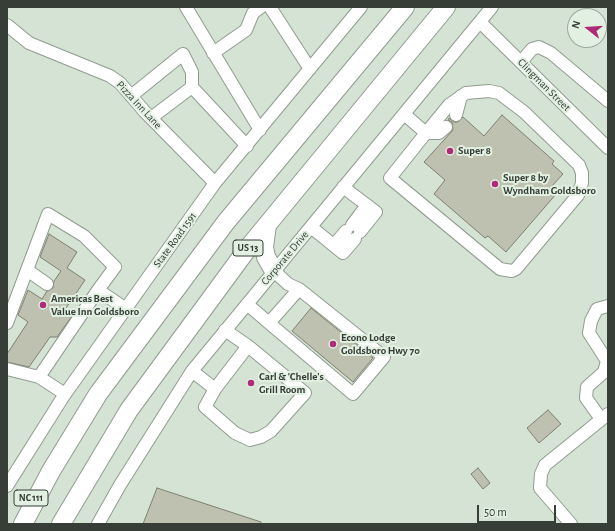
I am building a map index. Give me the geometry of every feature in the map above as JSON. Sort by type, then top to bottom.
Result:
[{"type":"highway","name":"US 13","points":[[24,524],[52,471],[98,394],[226,222],[405,7]]},
{"type":"highway","name":"US 13","points":[[63,524],[72,506],[129,410],[229,274],[267,225],[446,7]]},
{"type":"highway","points":[[267,225],[264,247],[266,257],[274,271]]},
{"type":"highway","points":[[229,274],[241,268],[255,265],[266,266],[274,271]]},
{"type":"highway","name":"NC 111","points":[[11,524],[52,471]]},
{"type":"street","points":[[186,7],[260,130]]},
{"type":"street","points":[[213,53],[246,30],[253,13],[261,7]]},
{"type":"street","points":[[270,7],[310,69]]},
{"type":"street","name":"State Road 1591","points":[[7,486],[65,394],[215,183],[361,7]]},
{"type":"street","name":"Corporate Drive","points":[[98,524],[120,485],[192,371],[492,7]]},
{"type":"street","name":"Clingman Street","points":[[480,22],[608,148]]},
{"type":"street","name":"Pizza Inn Lane","points":[[7,25],[29,43],[110,76],[120,83],[175,143],[191,155],[215,183]]},
{"type":"street","points":[[521,62],[532,49],[539,47],[551,53],[608,101]]},
{"type":"street","points":[[131,96],[183,54],[192,72],[192,87],[247,146]]},
{"type":"street","points":[[151,118],[192,87]]},
{"type":"street","points":[[477,91],[499,93],[508,99],[579,165],[582,173],[582,182],[578,195],[516,269],[512,272],[500,269],[390,178],[426,132],[449,105],[461,96],[477,91]]},
{"type":"street","points":[[456,115],[461,96]]},
{"type":"street","points":[[404,114],[426,132],[439,134],[446,127]]},
{"type":"street","points":[[311,227],[343,253],[367,205],[343,187]]},
{"type":"street","points":[[7,323],[48,214],[84,236],[115,267],[39,377]]},
{"type":"street","points":[[27,270],[47,284]]},
{"type":"street","points":[[247,304],[353,394],[384,357],[299,289],[288,284],[274,271]]},
{"type":"street","points":[[269,323],[299,289]]},
{"type":"street","points":[[98,290],[126,309]]},
{"type":"street","points":[[571,524],[540,488],[541,474],[545,465],[605,416],[586,398],[587,387],[604,372],[607,361],[589,334],[591,321],[597,309],[608,306]]},
{"type":"street","points":[[225,330],[248,346],[305,393],[271,431],[261,437],[250,440],[235,433],[205,407],[215,389],[248,346]]},
{"type":"street","points":[[7,369],[39,377],[65,394]]},
{"type":"street","points":[[192,371],[215,389]]},
{"type":"building","name":"Super 8 by Wyndham Goldsboro","points":[[502,115],[554,161],[552,164],[563,174],[551,187],[557,193],[506,252],[488,236],[485,238],[434,194],[445,180],[424,162],[453,130],[452,122],[448,120],[449,118],[454,122],[458,122],[463,117],[484,136]]},
{"type":"building","name":"Americas Best Value Inn Goldsboro","points":[[49,234],[77,252],[67,268],[85,280],[64,311],[72,316],[57,337],[50,337],[29,367],[7,362],[7,354],[28,322],[18,315],[28,290],[42,299],[47,291],[53,288],[54,281],[61,271],[40,257]]},
{"type":"building","name":"Econo Lodge Goldsboro Hwy 70","points":[[311,308],[373,358],[353,382],[292,331]]},
{"type":"building","points":[[548,410],[561,424],[539,443],[527,428]]},
{"type":"building","points":[[478,468],[490,483],[483,489],[471,474]]},
{"type":"building","points":[[157,488],[261,522],[261,524],[143,524]]},
{"type":"place","name":"Super 8","points":[[450,151]]},
{"type":"place","name":"Super 8 by Wyndham Goldsboro","points":[[495,184]]},
{"type":"place","name":"Americas Best Value Inn Goldsboro","points":[[43,305]]},
{"type":"place","name":"Econo Lodge Goldsboro Hwy 70","points":[[333,344]]},
{"type":"place","name":"Carl & 'Chelle's Grill Room","points":[[251,383]]}]
